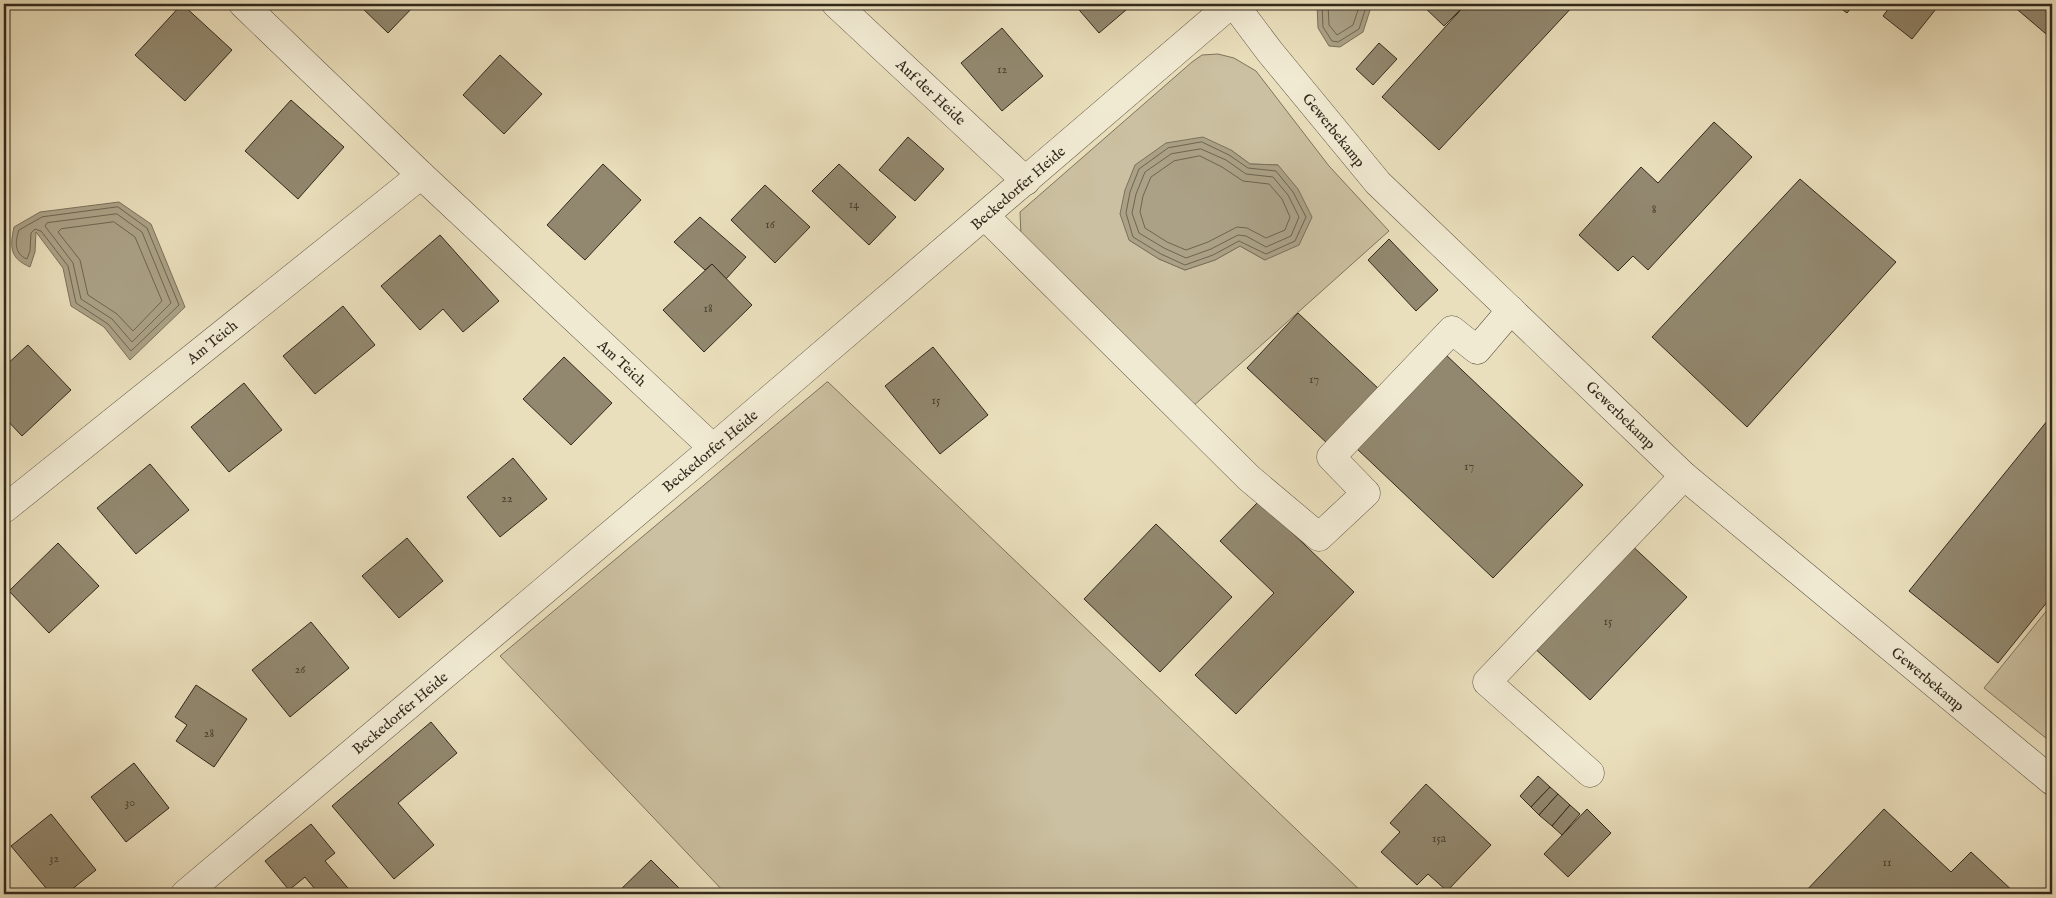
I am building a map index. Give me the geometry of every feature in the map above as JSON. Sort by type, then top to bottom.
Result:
[{"type":"street","name":"Am Teich","points":[[242,4],[421,175],[714,448]]},
{"type":"street","name":"Auf der Heide","points":[[836,4],[1026,181]]},
{"type":"street","name":"Beckedorfer Heide","points":[[185,894],[714,448],[1233,4]]},
{"type":"street","name":"Gewerbekamp","points":[[1233,4],[1378,183],[1684,476],[2052,781]]},
{"type":"street","name":"Am Teich","points":[[4,509],[421,175]]},
{"type":"street","points":[[985,216],[1249,478],[1319,537],[1366,493],[1331,457],[1452,330],[1477,350],[1511,310]]},
{"type":"street","points":[[1590,773],[1487,682],[1684,476]]},
{"type":"shaded area","points":[[1218,54],[1234,58],[1256,71],[1329,166],[1389,231],[1192,407],[1021,236],[1020,212],[1202,55]],"holes":[[[1231,150],[1250,164],[1278,165],[1265,260],[1240,246],[1215,260],[1185,270],[1159,259],[1129,240]]]},
{"type":"shaded area","points":[[827,382],[1364,894],[726,894],[500,656]]},
{"type":"shaded area","points":[[2052,604],[2052,743],[1984,688]]},
{"type":"water","points":[[1317,4],[1372,4],[1363,32],[1340,47],[1329,46],[1318,28]]},
{"type":"water","points":[[1203,137],[1231,150],[1250,164],[1278,165],[1298,189],[1312,217],[1299,245],[1265,260],[1240,246],[1215,260],[1185,270],[1159,259],[1129,240],[1120,214],[1125,190],[1135,165],[1166,143]]},
{"type":"water","points":[[119,202],[151,224],[185,307],[130,360],[104,327],[71,306],[63,268],[36,232],[35,252],[30,267],[18,260],[12,246],[14,227],[40,212]]},
{"type":"building","points":[[182,4],[232,50],[185,101],[135,55]]},
{"type":"building","points":[[358,4],[416,4],[388,33]]},
{"type":"building","points":[[682,4],[693,4],[688,9]]},
{"type":"building","points":[[1074,4],[1133,4],[1099,33]]},
{"type":"building","points":[[1421,4],[1466,4],[1444,26]]},
{"type":"building","points":[[1466,4],[1575,4],[1439,150],[1382,97]]},
{"type":"building","points":[[1835,4],[1854,4],[1847,13]]},
{"type":"building","points":[[1892,4],[1940,4],[1912,39],[1883,16]]},
{"type":"building","points":[[2052,4],[2052,39],[2012,5]]},
{"type":"building","points":[[1002,28],[1043,76],[1002,111],[961,63]]},
{"type":"building","points":[[1379,43],[1397,59],[1373,85],[1356,69]]},
{"type":"building","points":[[500,55],[542,94],[504,134],[463,95]]},
{"type":"building","points":[[291,100],[344,147],[298,199],[245,151]]},
{"type":"building","points":[[1714,122],[1752,157],[1648,270],[1633,256],[1618,271],[1579,235],[1641,167],[1658,183]]},
{"type":"building","points":[[908,137],[944,169],[915,201],[879,170]]},
{"type":"building","points":[[603,164],[641,200],[585,260],[547,225]]},
{"type":"building","points":[[839,164],[896,217],[869,245],[812,191]]},
{"type":"building","points":[[1800,179],[1896,262],[1747,427],[1652,337]]},
{"type":"building","points":[[765,185],[810,227],[775,263],[731,220]]},
{"type":"building","points":[[700,217],[746,257],[726,279],[712,264],[705,270],[674,242]]},
{"type":"building","points":[[440,235],[499,301],[463,332],[443,309],[420,330],[381,286]]},
{"type":"building","points":[[1389,239],[1438,290],[1416,311],[1368,260]]},
{"type":"building","points":[[712,264],[752,305],[704,352],[663,310]]},
{"type":"building","points":[[343,306],[375,345],[315,394],[283,356]]},
{"type":"building","points":[[1298,313],[1380,390],[1329,445],[1247,368]]},
{"type":"building","points":[[28,345],[71,390],[22,436],[4,417],[4,367]]},
{"type":"building","points":[[933,347],[988,415],[940,454],[885,386]]},
{"type":"building","points":[[1444,353],[1583,485],[1493,578],[1355,447]]},
{"type":"building","points":[[564,357],[612,403],[571,445],[523,399]]},
{"type":"building","points":[[244,383],[282,430],[229,472],[191,427]]},
{"type":"building","points":[[2052,415],[2052,596],[1998,663],[1909,591]]},
{"type":"building","points":[[513,458],[547,499],[500,537],[467,497]]},
{"type":"building","points":[[150,464],[189,510],[136,554],[97,508]]},
{"type":"building","points":[[1259,501],[1354,592],[1236,714],[1195,675],[1274,593],[1220,541]]},
{"type":"building","points":[[1156,524],[1232,597],[1160,672],[1084,599]]},
{"type":"building","points":[[407,538],[443,581],[399,618],[362,576]]},
{"type":"building","points":[[1627,541],[1687,597],[1590,700],[1530,644]]},
{"type":"building","points":[[58,543],[99,586],[49,633],[9,591]]},
{"type":"building","points":[[311,622],[349,668],[290,717],[252,670]]},
{"type":"building","points":[[196,685],[247,719],[214,767],[176,741],[187,725],[175,717]]},
{"type":"building","points":[[431,722],[457,753],[398,803],[434,845],[394,879],[332,806]]},
{"type":"building","points":[[134,763],[169,808],[126,842],[91,797]]},
{"type":"building","points":[[1538,776],[1550,787],[1531,807],[1520,796]]},
{"type":"building","points":[[1426,784],[1491,845],[1447,891],[1428,874],[1417,885],[1381,852],[1400,832],[1390,823]]},
{"type":"building","points":[[1550,787],[1558,794],[1539,815],[1531,807]]},
{"type":"building","points":[[1558,794],[1570,805],[1552,826],[1539,815]]},
{"type":"building","points":[[1570,805],[1580,814],[1562,835],[1552,826]]},
{"type":"building","points":[[1587,809],[1611,833],[1568,877],[1544,854]]},
{"type":"building","points":[[1884,809],[1951,872],[1971,852],[2016,894],[1803,894]]},
{"type":"building","points":[[51,814],[96,870],[66,894],[51,894],[11,846]]},
{"type":"building","points":[[311,824],[335,853],[325,861],[353,894],[319,894],[305,877],[289,890],[265,861]]},
{"type":"building","points":[[651,860],[685,894],[616,894]]}]
